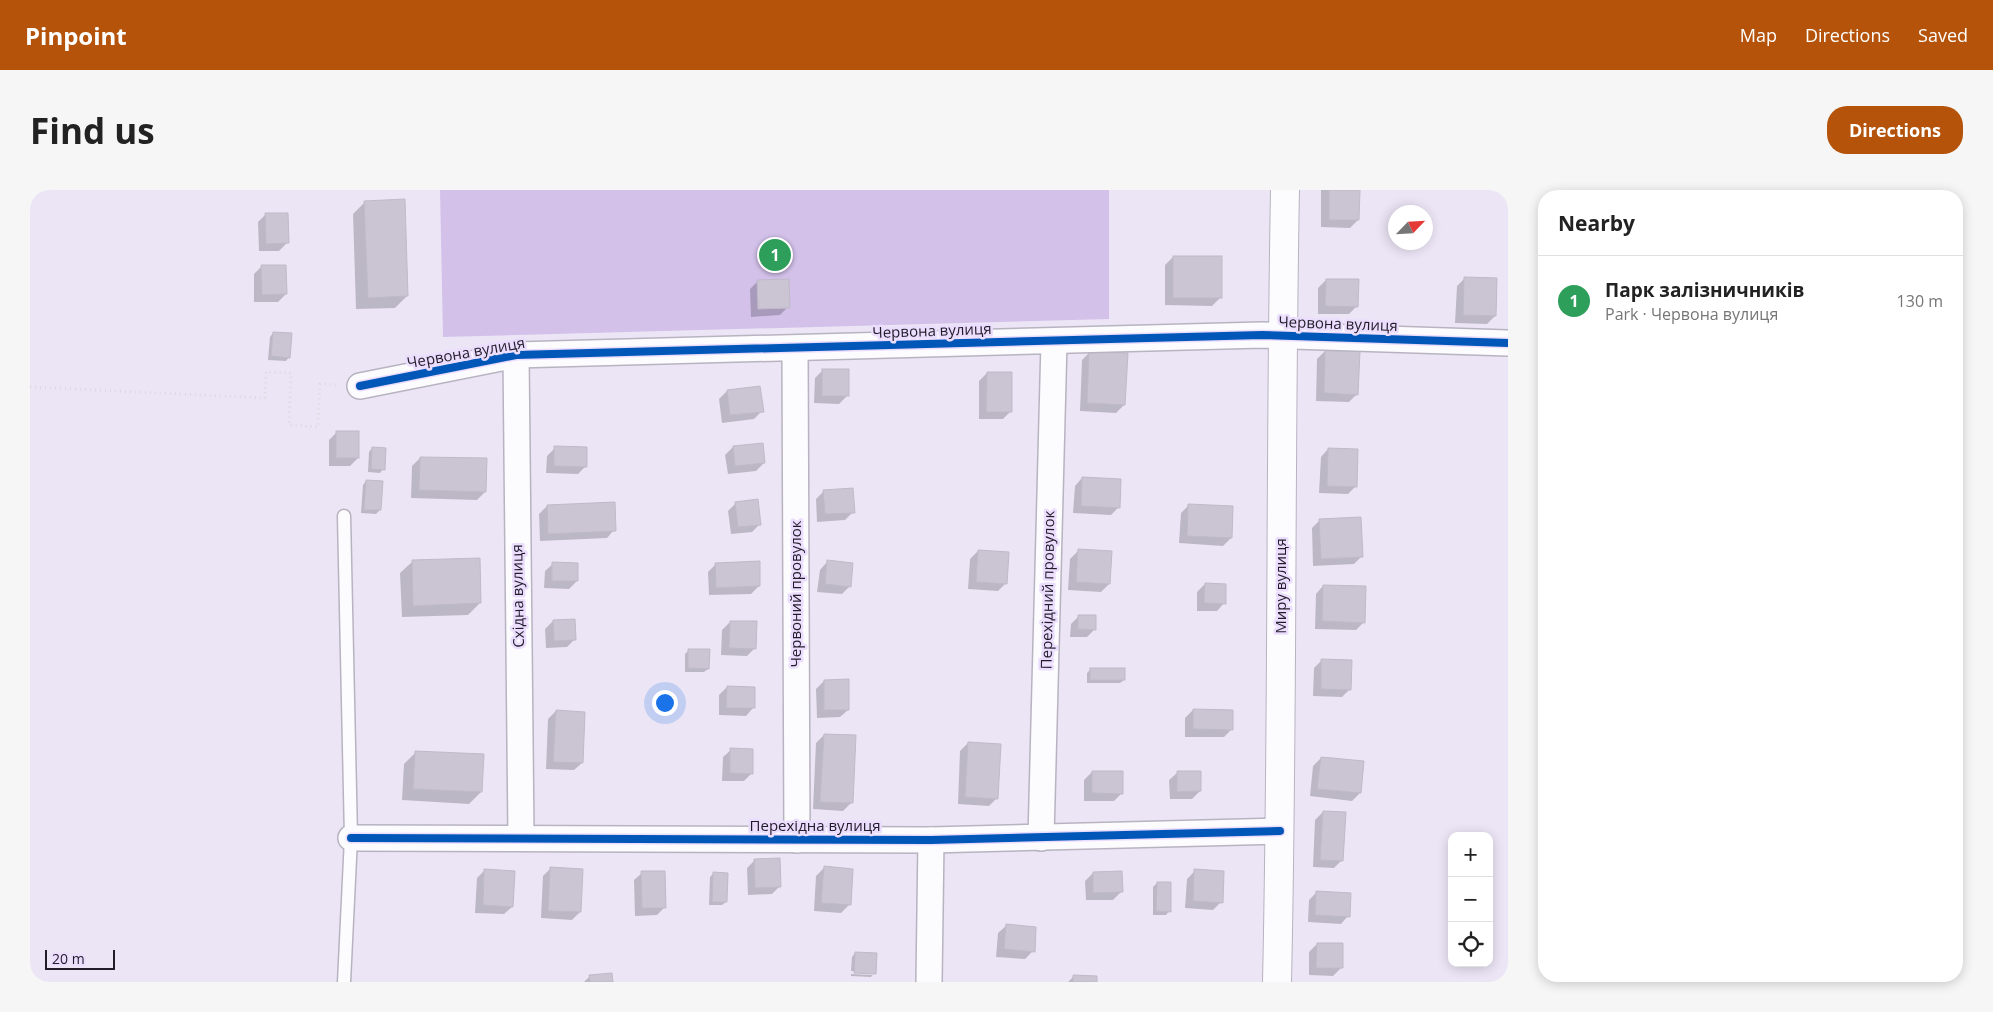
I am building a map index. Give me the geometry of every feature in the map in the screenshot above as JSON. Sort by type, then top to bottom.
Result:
[{"type":"main road","name":"Миру вулиця","points":[[1276,982],[1280,831],[1282,335],[1285,190]]},
{"type":"street","name":"Червона вулиця","points":[[360,386],[516,355],[1282,335],[1508,344]]},
{"type":"street","name":"Перехідний провулок","points":[[1041,838],[1054,342]]},
{"type":"street","name":"Червоний провулок","points":[[795,349],[797,840]]},
{"type":"street","name":"Східна вулиця","points":[[516,355],[521,837]]},
{"type":"street","name":"Перехідна вулиця","points":[[350,838],[521,837],[931,840],[1280,831]]},
{"type":"street","points":[[929,982],[931,840]]},
{"type":"lane","points":[[344,516],[350,838],[344,982]]},
{"type":"path","points":[[30,387],[265,398],[266,372],[291,373],[289,425],[318,427],[320,384],[360,386]]},
{"type":"shaded area","points":[[440,190],[1109,190],[1109,319],[443,337]]},
{"type":"building","points":[[1329,190],[1360,190],[1359,220],[1329,220]]},
{"type":"building","points":[[405,199],[408,296],[368,298],[364,201]]},
{"type":"building","points":[[265,213],[288,213],[289,243],[266,244]]},
{"type":"building","points":[[1173,256],[1222,256],[1222,298],[1173,298]]},
{"type":"building","points":[[261,265],[286,265],[287,294],[262,295]]},
{"type":"building","points":[[1464,277],[1497,278],[1496,316],[1463,315]]},
{"type":"building","points":[[789,279],[790,308],[758,309],[757,280]]},
{"type":"building","points":[[1326,279],[1359,279],[1358,307],[1325,306]]},
{"type":"building","points":[[273,332],[292,333],[290,358],[271,356]]},
{"type":"building","points":[[1325,350],[1360,351],[1358,395],[1324,393]]},
{"type":"building","points":[[1089,351],[1128,353],[1125,405],[1087,403]]},
{"type":"building","points":[[822,369],[849,369],[849,396],[822,396]]},
{"type":"building","points":[[987,372],[1012,372],[1012,412],[986,412]]},
{"type":"building","points":[[760,386],[764,412],[730,415],[727,390]]},
{"type":"building","points":[[336,431],[359,431],[359,458],[336,458]]},
{"type":"building","points":[[763,443],[765,463],[735,466],[733,446]]},
{"type":"building","points":[[554,446],[587,447],[587,467],[554,466]]},
{"type":"building","points":[[372,447],[386,448],[385,470],[371,469]]},
{"type":"building","points":[[1328,448],[1358,449],[1357,487],[1327,486]]},
{"type":"building","points":[[420,457],[487,458],[486,492],[419,490]]},
{"type":"building","points":[[1082,477],[1121,479],[1120,508],[1081,506]]},
{"type":"building","points":[[366,480],[383,481],[381,510],[364,510]]},
{"type":"building","points":[[853,488],[855,513],[825,514],[823,490]]},
{"type":"building","points":[[758,499],[761,525],[738,527],[735,502]]},
{"type":"building","points":[[615,502],[616,531],[548,534],[547,505]]},
{"type":"building","points":[[1188,504],[1233,506],[1232,538],[1187,536]]},
{"type":"building","points":[[1361,517],[1363,557],[1321,559],[1319,519]]},
{"type":"building","points":[[1078,549],[1112,551],[1110,584],[1076,582]]},
{"type":"building","points":[[978,550],[1009,552],[1007,584],[976,582]]},
{"type":"building","points":[[480,558],[481,603],[413,606],[412,560]]},
{"type":"building","points":[[827,560],[853,563],[851,587],[825,584]]},
{"type":"building","points":[[760,561],[760,586],[716,588],[715,563]]},
{"type":"building","points":[[552,562],[578,563],[578,581],[552,581]]},
{"type":"building","points":[[1205,583],[1226,584],[1226,604],[1204,603]]},
{"type":"building","points":[[1323,585],[1366,586],[1365,623],[1322,621]]},
{"type":"building","points":[[1078,615],[1096,615],[1096,630],[1078,629]]},
{"type":"building","points":[[575,619],[576,640],[554,641],[553,620]]},
{"type":"building","points":[[730,621],[757,621],[756,649],[729,648]]},
{"type":"building","points":[[688,649],[710,649],[709,669],[688,668]]},
{"type":"building","points":[[1321,659],[1352,660],[1351,690],[1321,689]]},
{"type":"building","points":[[1090,668],[1125,668],[1125,680],[1090,680]]},
{"type":"building","points":[[849,679],[849,710],[824,710],[824,680]]},
{"type":"building","points":[[727,686],[755,687],[755,708],[726,708]]},
{"type":"building","points":[[1193,709],[1233,710],[1233,730],[1193,729]]},
{"type":"building","points":[[556,710],[585,712],[583,763],[553,762]]},
{"type":"building","points":[[824,734],[856,735],[853,803],[820,802]]},
{"type":"building","points":[[968,742],[1001,744],[998,799],[965,797]]},
{"type":"building","points":[[730,748],[753,749],[753,774],[730,773]]},
{"type":"building","points":[[415,751],[484,754],[482,792],[413,789]]},
{"type":"building","points":[[1321,757],[1364,761],[1361,793],[1317,789]]},
{"type":"building","points":[[1092,771],[1123,771],[1123,794],[1092,793]]},
{"type":"building","points":[[1177,771],[1201,771],[1201,791],[1177,792]]},
{"type":"building","points":[[1323,811],[1346,812],[1343,861],[1320,860]]},
{"type":"building","points":[[780,858],[781,887],[755,888],[754,859]]},
{"type":"building","points":[[824,866],[853,869],[851,905],[821,903]]},
{"type":"building","points":[[550,867],[583,869],[581,912],[548,911]]},
{"type":"building","points":[[484,869],[515,871],[513,907],[483,905]]},
{"type":"building","points":[[1194,869],[1224,871],[1223,903],[1193,901]]},
{"type":"building","points":[[641,871],[665,871],[666,908],[642,908]]},
{"type":"building","points":[[1122,871],[1123,892],[1093,893],[1093,872]]},
{"type":"building","points":[[713,872],[728,873],[727,902],[712,902]]},
{"type":"building","points":[[1157,882],[1171,882],[1171,912],[1156,911]]},
{"type":"building","points":[[1316,891],[1351,893],[1350,917],[1315,915]]},
{"type":"building","points":[[1006,924],[1036,927],[1035,952],[1004,949]]},
{"type":"building","points":[[1317,943],[1343,943],[1343,968],[1316,968]]},
{"type":"building","points":[[855,952],[877,953],[876,974],[854,973]]},
{"type":"building","points":[[612,973],[613,982],[590,982],[589,975]]},
{"type":"building","points":[[1073,975],[1097,976],[1097,982],[1073,982]]},
{"type":"cycle path","points":[[360,386],[516,355],[1262,335],[1508,343]]},
{"type":"cycle path","points":[[351,838],[931,840],[1280,831]]},
{"type":"place","name":"Парк залізничників","points":[[775,255]]}]
